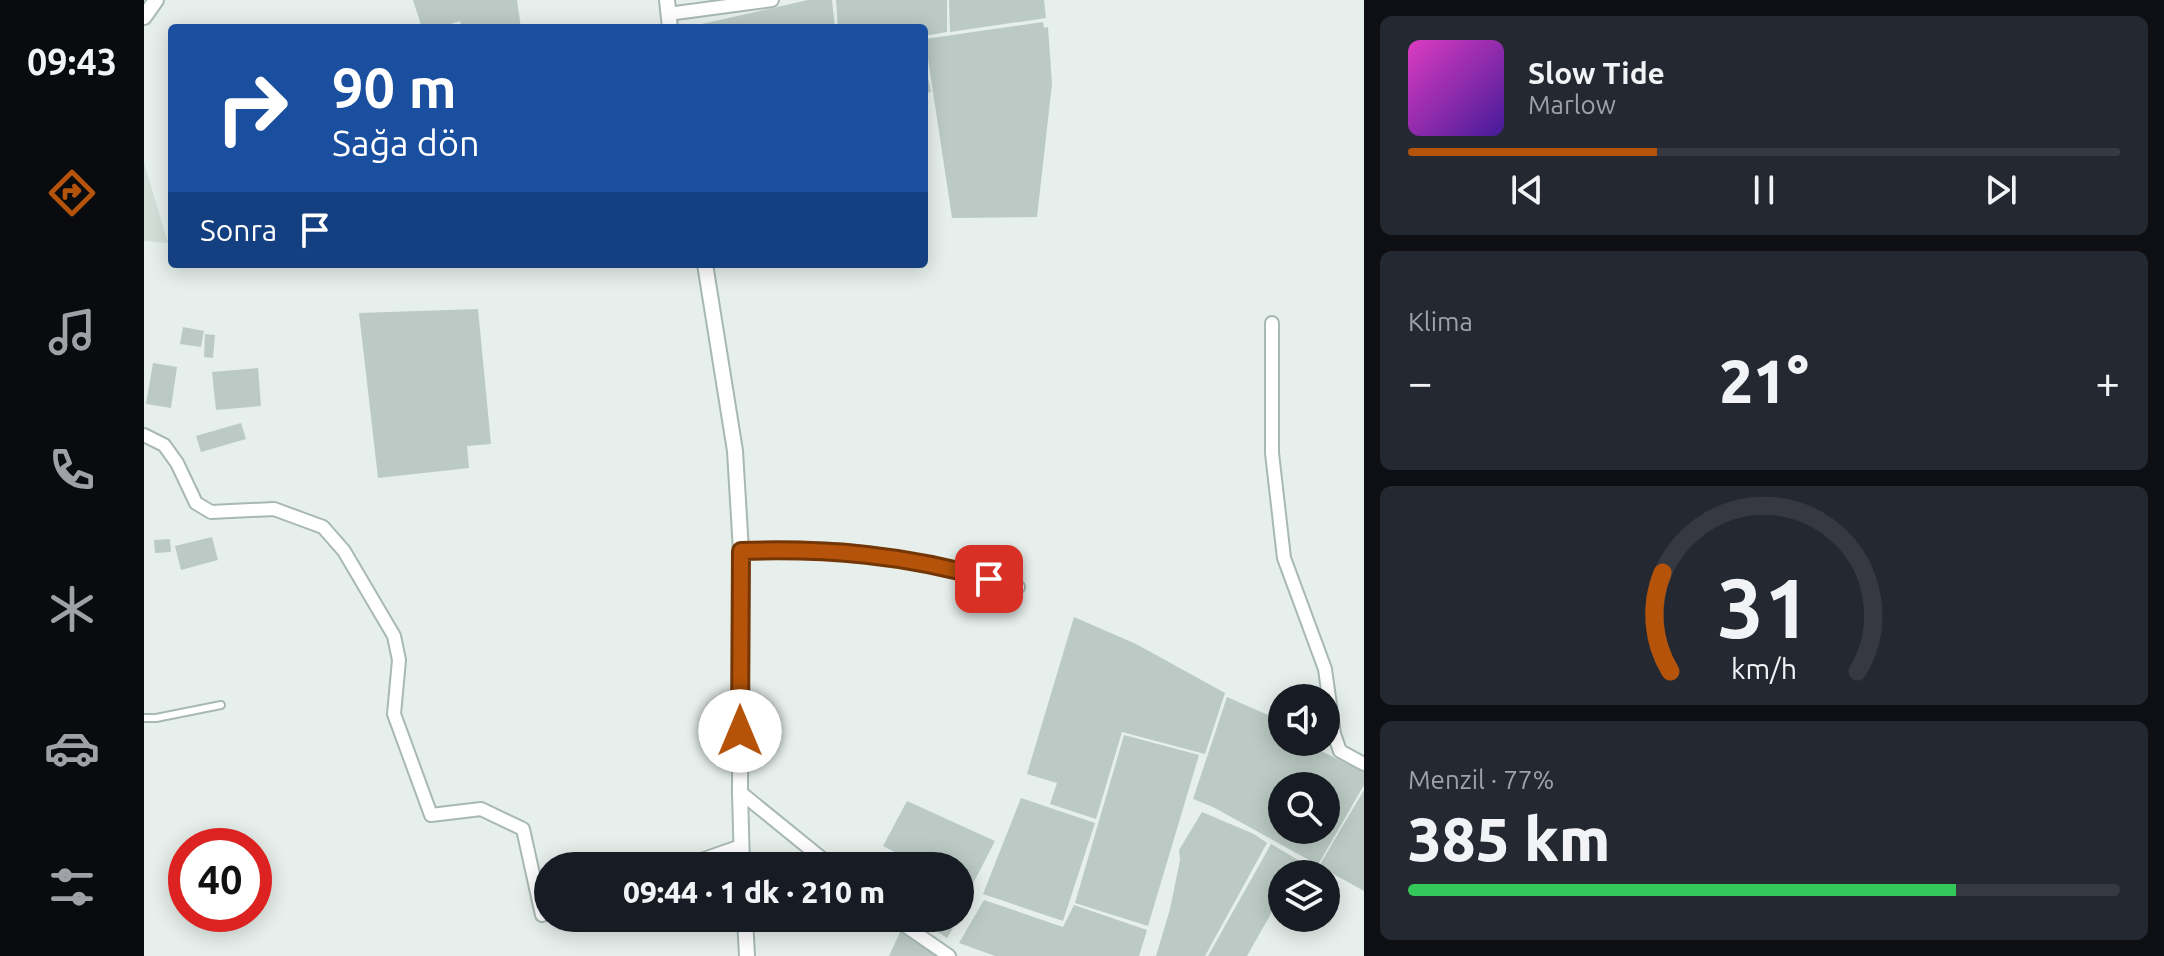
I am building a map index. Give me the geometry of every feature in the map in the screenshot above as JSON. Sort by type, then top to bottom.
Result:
[{"type":"street","points":[[144,17],[156,0]]},
{"type":"street","points":[[668,14],[772,0]]},
{"type":"street","points":[[706,268],[735,451],[741,551],[741,852]]},
{"type":"street","points":[[1272,323],[1272,453],[1284,558],[1325,669],[1334,734],[1340,751],[1364,764]]},
{"type":"street","points":[[144,435],[164,445],[177,463],[196,503],[211,512],[274,509],[323,527],[344,551],[394,636],[399,660],[394,714],[431,815],[481,809],[523,829],[534,879]]},
{"type":"street","points":[[741,551],[805,549],[864,553],[960,570],[1018,587]]},
{"type":"street","points":[[740,792],[814,852]]},
{"type":"street","points":[[724,852],[741,846]]},
{"type":"street","points":[[746,932],[747,956]]},
{"type":"street","points":[[914,932],[949,956]]},
{"type":"lane","points":[[144,718],[221,705]]},
{"type":"shaded area","points":[[144,163],[168,243],[144,241]]},
{"type":"building","points":[[413,0],[517,0],[520,24],[461,24],[460,21],[421,24]]},
{"type":"building","points":[[808,0],[832,0],[835,24],[702,24]]},
{"type":"building","points":[[836,0],[947,0],[947,32],[928,35],[928,24],[838,24]]},
{"type":"building","points":[[949,0],[1044,0],[1046,18],[950,32]]},
{"type":"building","points":[[1043,22],[1044,28],[1048,27],[1052,84],[1037,217],[952,218],[928,59],[928,39]]},
{"type":"building","points":[[478,309],[491,444],[467,446],[469,468],[378,478],[359,313]]},
{"type":"building","points":[[183,327],[204,331],[201,347],[180,344]]},
{"type":"building","points":[[205,334],[215,335],[213,358],[204,357]]},
{"type":"building","points":[[153,363],[177,367],[171,408],[146,404]]},
{"type":"building","points":[[258,368],[261,406],[216,410],[212,372]]},
{"type":"building","points":[[241,423],[246,439],[201,452],[196,436]]},
{"type":"building","points":[[212,537],[218,560],[181,570],[175,546]]},
{"type":"building","points":[[170,539],[171,552],[155,553],[154,540]]},
{"type":"building","points":[[1074,617],[1136,644],[1225,693],[1205,754],[1122,732],[1096,819],[1050,804],[1057,783],[1027,774]]},
{"type":"building","points":[[1227,697],[1268,715],[1268,756],[1331,756],[1364,772],[1364,785],[1340,827],[1340,772],[1268,772],[1268,837],[1193,799]]},
{"type":"building","points":[[1124,735],[1199,755],[1148,926],[1075,903]]},
{"type":"building","points":[[1364,790],[1364,891],[1340,878],[1340,860],[1323,860],[1332,844],[1340,844],[1340,831]]},
{"type":"building","points":[[1021,798],[1095,823],[1063,921],[983,894]]},
{"type":"building","points":[[907,801],[995,841],[974,882],[974,852],[895,852],[883,846]]},
{"type":"building","points":[[1202,812],[1254,834],[1267,843],[1205,956],[1156,956],[1170,909],[1180,860],[1179,850]]},
{"type":"building","points":[[1271,844],[1298,860],[1268,860],[1268,919],[1247,956],[1208,956]]},
{"type":"building","points":[[1280,844],[1330,844],[1321,860],[1309,860]]},
{"type":"building","points":[[984,900],[1063,927],[1074,905],[1147,930],[1139,956],[995,956],[959,943],[965,932],[974,932],[974,917]]},
{"type":"building","points":[[900,932],[904,932],[939,956],[889,956]]},
{"type":"route","points":[[740,731],[741,551],[805,549],[864,553],[960,570],[989,579]]}]
